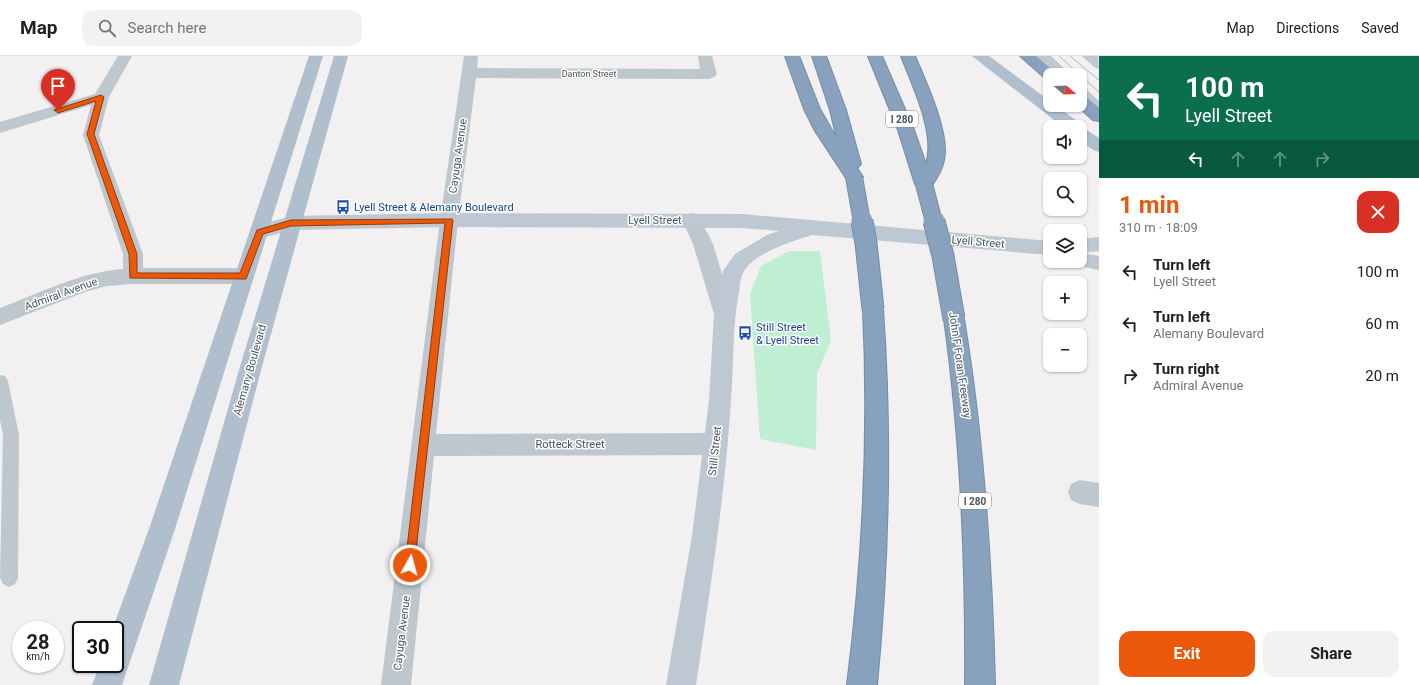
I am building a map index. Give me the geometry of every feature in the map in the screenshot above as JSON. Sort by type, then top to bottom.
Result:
[{"type":"highway","points":[[792,56],[812,108],[823,131],[854,177]]},
{"type":"highway","points":[[819,56],[838,110],[854,177],[866,243],[873,309],[877,383],[877,468],[872,590],[862,685]]},
{"type":"highway","name":"John F Foran Freeway","points":[[875,56],[901,117],[924,184],[943,256],[954,319],[965,390],[974,495],[978,553],[980,685]]},
{"type":"highway","points":[[908,56],[937,142],[937,159],[932,172],[924,184]]},
{"type":"highway","points":[[1027,56],[1043,69]]},
{"type":"highway","points":[[1087,106],[1099,116]]},
{"type":"main road","points":[[124,635],[162,529],[243,276],[259,232],[316,56]]},
{"type":"main road","name":"Alemany Boulevard","points":[[164,685],[204,531],[291,223],[341,56]]},
{"type":"main road","points":[[980,56],[1065,120]]},
{"type":"main road","points":[[1087,137],[1099,146]]},
{"type":"main road","points":[[107,685],[111,673]]},
{"type":"street","points":[[125,56],[101,97],[91,134],[133,254],[133,276]]},
{"type":"street","name":"Danton Street","points":[[470,65],[709,74],[705,56]]},
{"type":"street","points":[[1042,56],[1055,68]]},
{"type":"street","points":[[1089,56],[1099,64]]},
{"type":"street","name":"Cayuga Avenue","points":[[396,685],[449,220],[470,65]]},
{"type":"street","points":[[0,128],[101,97]]},
{"type":"street","points":[[1087,99],[1099,110]]},
{"type":"street","name":"Lyell Street","points":[[259,232],[291,223],[449,220],[742,220],[811,228],[1043,247]]},
{"type":"street","name":"Still Street","points":[[681,685],[705,536],[716,444],[724,314],[703,244],[691,220]]},
{"type":"street","points":[[724,314],[733,271],[742,259],[774,240],[811,228]]},
{"type":"street","points":[[1087,245],[1099,244]]},
{"type":"street","points":[[1087,261],[1099,263]]},
{"type":"street","name":"Admiral Avenue","points":[[0,317],[80,285],[107,278],[133,276],[243,276]]},
{"type":"street","name":"Rotteck Street","points":[[424,445],[716,444]]},
{"type":"lane","points":[[0,381],[11,435],[9,578]]},
{"type":"green space","points":[[789,251],[820,251],[831,340],[817,374],[816,450],[760,439],[750,294],[761,266]]},
{"type":"tram line","points":[[1059,56],[1099,92]]},
{"type":"tram line","points":[[1070,56],[1099,80]]},
{"type":"place","name":"Lyell Street & Alemany Boulevard","points":[[343,207]]},
{"type":"place","name":"Still Street & Lyell Street","points":[[745,333]]},
{"type":"route","points":[[58,110],[101,97],[91,134],[133,254],[133,276],[243,276],[259,232],[275,226],[291,223],[449,220],[410,565]]}]
